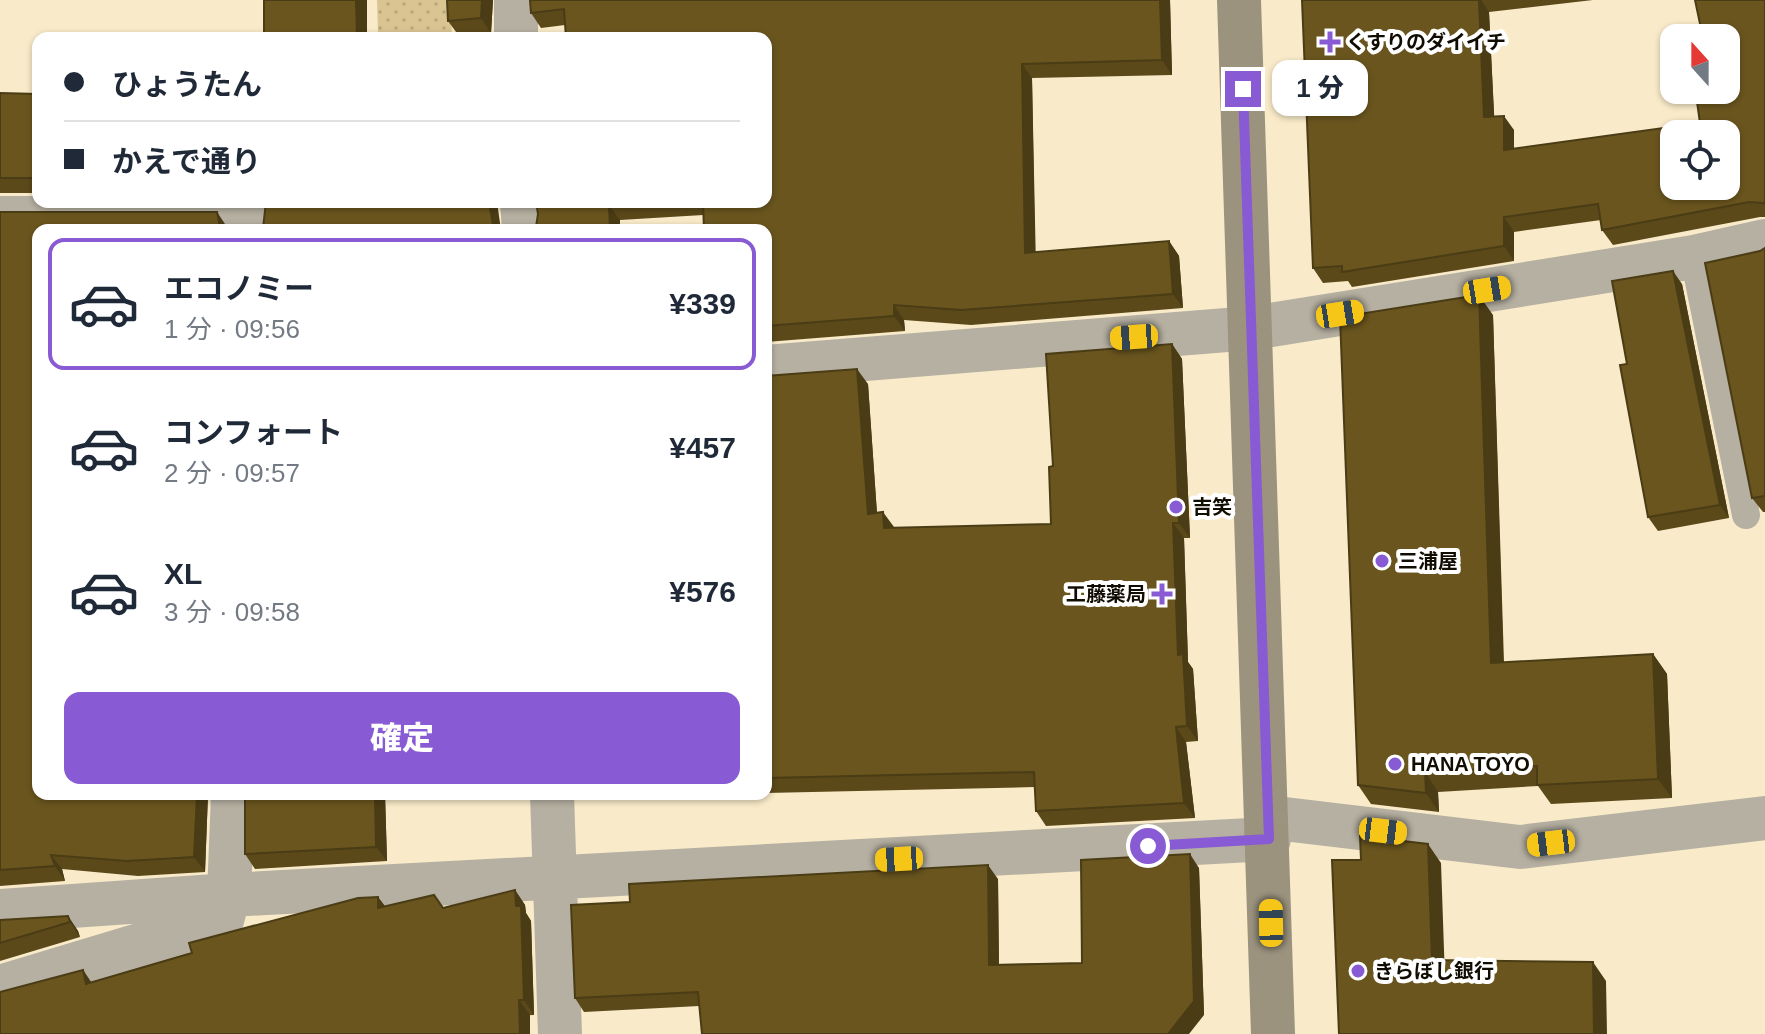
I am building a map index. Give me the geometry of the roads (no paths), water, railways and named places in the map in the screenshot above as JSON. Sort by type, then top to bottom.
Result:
[{"type":"street","points":[[516,0],[516,32]]},
{"type":"street","points":[[1239,0],[1273,1034]]},
{"type":"street","points":[[772,367],[1252,328],[1694,257],[1765,241]]},
{"type":"street","points":[[0,987],[222,920],[229,895],[233,800]]},
{"type":"street","points":[[552,800],[560,1034]]},
{"type":"street","points":[[0,911],[229,895],[556,878],[1268,828],[1520,847],[1765,818]]},
{"type":"lane","points":[[0,210],[252,214]]},
{"type":"lane","points":[[1694,257],[1746,515]]},
{"type":"place","name":"くすりのダイイチ","points":[[1330,42]]},
{"type":"place","name":"吉笑","points":[[1176,507]]},
{"type":"place","name":"三浦屋","points":[[1382,561]]},
{"type":"place","name":"工藤薬局","points":[[1162,594]]},
{"type":"place","name":"HANA TOYO","points":[[1395,764]]},
{"type":"place","name":"きらぼし銀行","points":[[1358,971]]}]
